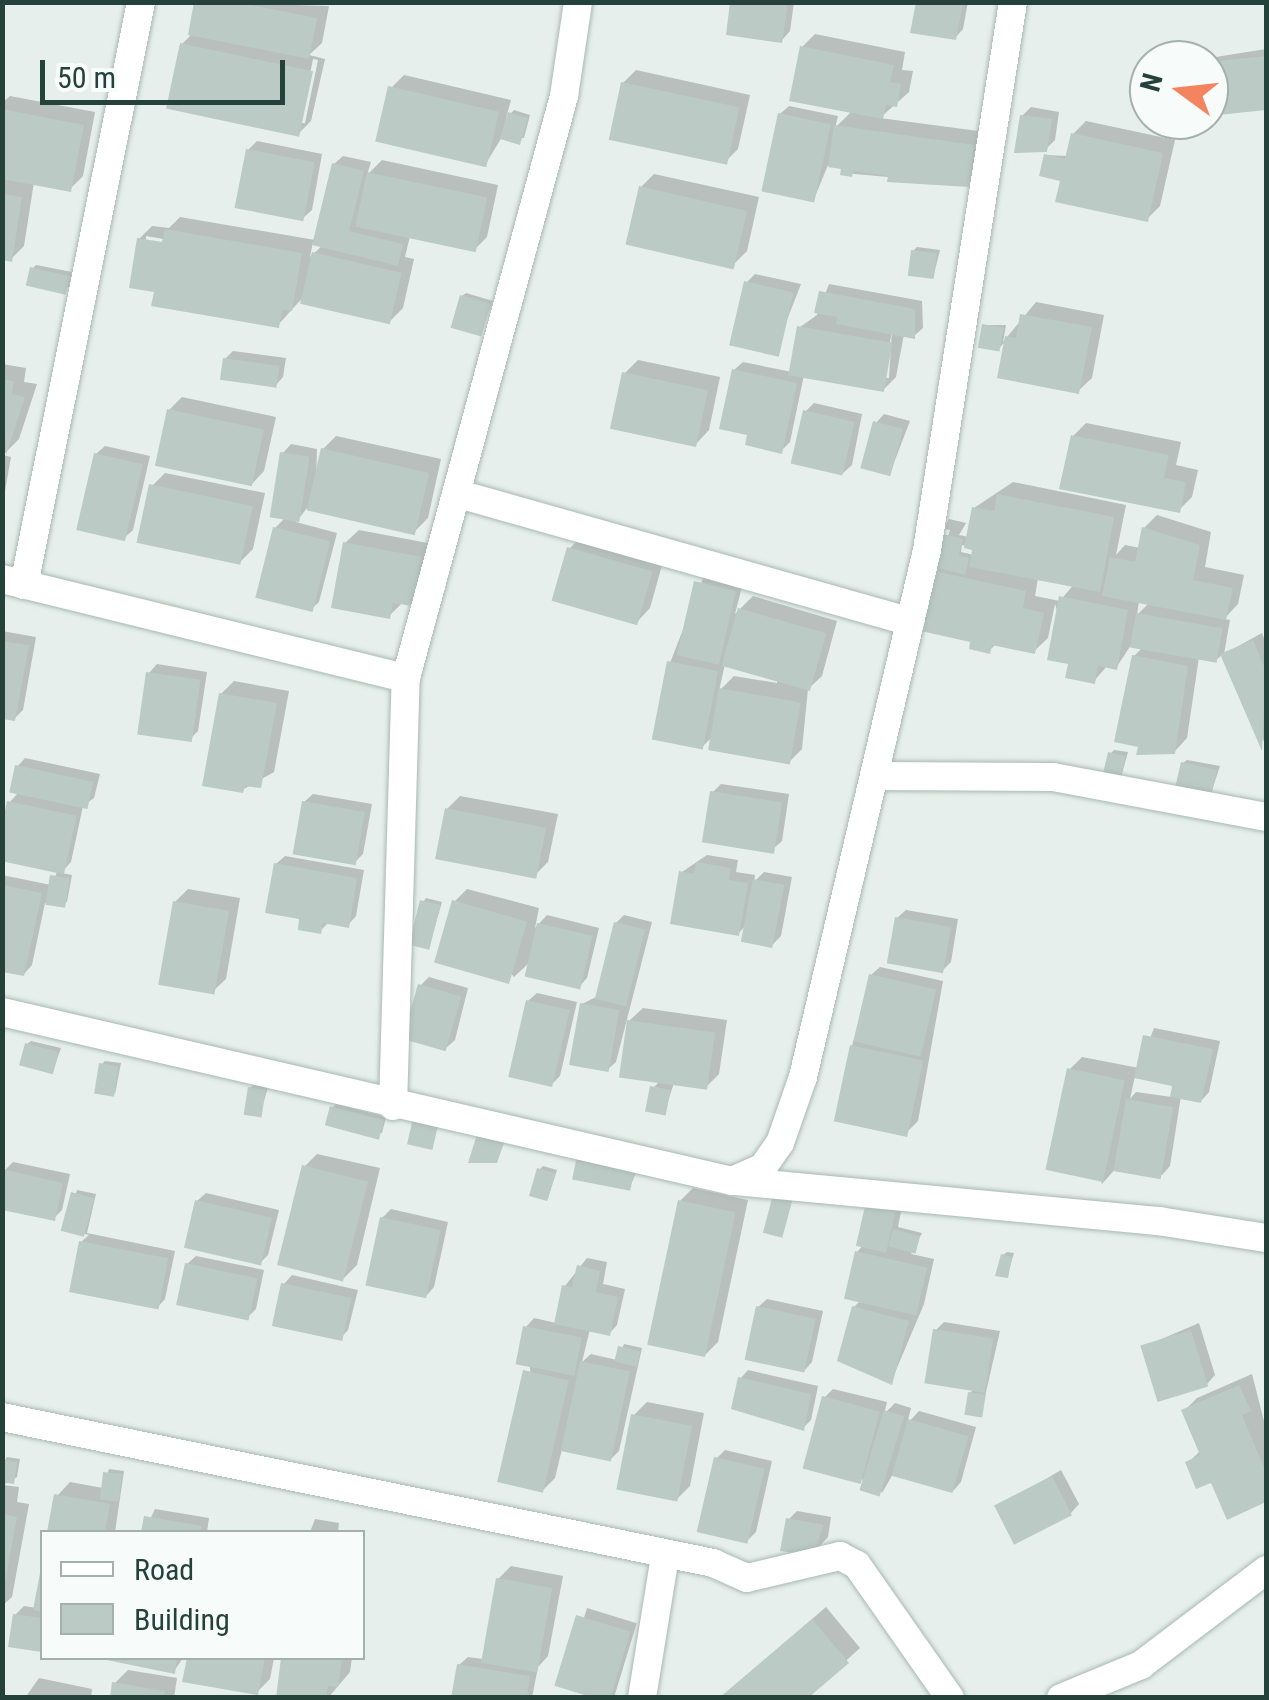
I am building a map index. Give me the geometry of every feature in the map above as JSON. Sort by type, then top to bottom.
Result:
[{"type":"street","points":[[141,2],[13,582],[406,678]]},
{"type":"street","points":[[393,1106],[406,678],[564,96],[578,2]]},
{"type":"street","points":[[732,1181],[763,1168],[797,1094],[928,550],[1012,2]]},
{"type":"street","points":[[458,494],[910,622]]},
{"type":"street","points":[[874,776],[1053,777],[1266,817]]},
{"type":"street","points":[[2,1012],[393,1106],[732,1181],[1159,1221],[1266,1238]]},
{"type":"street","points":[[2,1418],[713,1564],[747,1578],[840,1556],[857,1565],[950,1698]]},
{"type":"street","points":[[642,1698],[665,1556]]},
{"type":"street","points":[[1062,1698],[1140,1665],[1266,1570]]},
{"type":"building","points":[[194,2],[236,2],[317,18],[309,59],[188,35]]},
{"type":"building","points":[[730,2],[788,2],[782,43],[726,35]]},
{"type":"building","points":[[916,2],[963,2],[956,40],[910,33]]},
{"type":"building","points":[[180,43],[313,71],[299,137],[166,109]]},
{"type":"building","points":[[800,46],[894,65],[890,82],[901,84],[897,107],[886,105],[883,119],[789,101]]},
{"type":"building","points":[[1266,56],[1266,110],[1229,114],[1229,60]]},
{"type":"building","points":[[621,82],[739,107],[727,165],[609,140]]},
{"type":"building","points":[[388,86],[499,112],[486,167],[375,142]]},
{"type":"building","points":[[2,109],[84,125],[71,192],[2,179]]},
{"type":"building","points":[[508,112],[528,118],[520,145],[500,139]]},
{"type":"building","points":[[778,113],[831,124],[814,202],[761,191]]},
{"type":"building","points":[[1020,115],[1052,119],[1047,152],[1014,153]]},
{"type":"building","points":[[834,125],[974,145],[969,187],[887,182],[888,176],[853,171],[852,177],[840,175],[841,169],[828,167]]},
{"type":"building","points":[[1071,133],[1163,153],[1148,222],[1055,202],[1060,181],[1039,176],[1044,154],[1065,159]]},
{"type":"building","points":[[246,149],[315,162],[303,221],[235,208]]},
{"type":"building","points":[[332,163],[364,171],[349,231],[403,244],[398,266],[312,245]]},
{"type":"building","points":[[367,172],[487,198],[476,252],[355,227]]},
{"type":"building","points":[[639,186],[747,211],[734,269],[626,244]]},
{"type":"building","points":[[2,194],[22,197],[12,262],[2,260]]},
{"type":"building","points":[[165,229],[302,253],[292,311],[282,310],[279,328],[151,306],[154,292],[129,288],[137,238],[162,242]]},
{"type":"building","points":[[911,250],[937,253],[934,279],[908,276]]},
{"type":"building","points":[[312,252],[402,273],[390,324],[300,304]]},
{"type":"building","points":[[30,267],[70,276],[66,295],[26,286]]},
{"type":"building","points":[[744,281],[794,292],[779,357],[729,345]]},
{"type":"building","points":[[819,291],[915,309],[915,339],[836,324],[837,317],[814,313]]},
{"type":"building","points":[[460,295],[491,304],[481,337],[451,328]]},
{"type":"building","points":[[1020,314],[1092,327],[1079,394],[997,378],[1005,336],[1016,338]]},
{"type":"building","points":[[982,324],[1004,328],[999,351],[978,348]]},
{"type":"building","points":[[797,326],[893,343],[884,392],[788,375]]},
{"type":"building","points":[[223,358],[279,366],[276,388],[220,380]]},
{"type":"building","points":[[732,369],[797,383],[782,454],[745,445],[747,435],[719,429]]},
{"type":"building","points":[[622,372],[708,390],[696,447],[610,429]]},
{"type":"building","points":[[2,379],[14,381],[12,394],[25,397],[6,455]]},
{"type":"building","points":[[167,409],[264,430],[252,486],[155,466]]},
{"type":"building","points":[[803,410],[855,422],[842,476],[791,464]]},
{"type":"building","points":[[873,421],[903,429],[890,476],[860,468]]},
{"type":"building","points":[[1071,435],[1169,455],[1164,478],[1186,482],[1180,513],[1059,489]]},
{"type":"building","points":[[321,448],[429,473],[415,535],[307,510]]},
{"type":"building","points":[[280,452],[310,457],[299,522],[270,517]]},
{"type":"building","points":[[94,453],[143,464],[125,541],[76,530]]},
{"type":"building","points":[[149,484],[253,506],[240,565],[137,543]]},
{"type":"building","points":[[997,494],[1114,517],[1100,592],[969,567],[972,550],[964,548],[972,507],[994,511]]},
{"type":"building","points":[[273,527],[330,541],[313,612],[255,598]]},
{"type":"building","points":[[1142,527],[1200,545],[1193,580],[1233,588],[1226,620],[1102,596],[1110,557],[1135,562]]},
{"type":"building","points":[[943,534],[963,539],[959,555],[969,558],[965,575],[935,567]]},
{"type":"building","points":[[343,542],[422,557],[412,606],[393,603],[390,619],[331,608]]},
{"type":"building","points":[[567,547],[653,572],[637,625],[552,601]]},
{"type":"building","points":[[934,571],[1026,591],[1023,608],[1044,613],[1035,654],[992,645],[990,654],[969,649],[970,642],[921,631]]},
{"type":"building","points":[[694,581],[736,591],[719,665],[677,655]]},
{"type":"building","points":[[1059,596],[1128,610],[1117,670],[1098,666],[1095,684],[1065,678],[1068,664],[1047,660]]},
{"type":"building","points":[[738,608],[826,633],[810,691],[721,666]]},
{"type":"building","points":[[1136,613],[1223,628],[1217,663],[1130,647]]},
{"type":"building","points":[[1253,640],[1266,671],[1262,751],[1220,654]]},
{"type":"building","points":[[2,641],[29,645],[15,721],[2,719]]},
{"type":"building","points":[[1132,655],[1188,666],[1175,754],[1136,755],[1138,747],[1114,742]]},
{"type":"building","points":[[667,661],[718,671],[703,749],[652,740]]},
{"type":"building","points":[[146,672],[200,680],[192,742],[137,734]]},
{"type":"building","points":[[719,688],[801,702],[790,764],[708,750]]},
{"type":"building","points":[[219,693],[277,703],[261,788],[245,786],[243,793],[202,786]]},
{"type":"building","points":[[1108,752],[1126,756],[1119,783],[1102,779]]},
{"type":"building","points":[[1181,762],[1217,770],[1212,794],[1176,785]]},
{"type":"building","points":[[15,765],[93,782],[87,809],[9,792]]},
{"type":"building","points":[[710,791],[782,802],[774,854],[702,842]]},
{"type":"building","points":[[7,801],[76,816],[64,874],[2,861],[2,825]]},
{"type":"building","points":[[302,801],[365,812],[356,865],[293,854]]},
{"type":"building","points":[[445,808],[546,828],[536,879],[435,859]]},
{"type":"building","points":[[696,862],[731,868],[729,880],[748,883],[739,936],[670,924],[679,871],[694,874]]},
{"type":"building","points":[[274,863],[357,878],[349,928],[323,923],[321,934],[298,930],[299,919],[265,913]]},
{"type":"building","points":[[50,875],[70,878],[65,908],[45,905]]},
{"type":"building","points":[[753,879],[784,885],[772,948],[741,942]]},
{"type":"building","points":[[2,885],[42,893],[24,976],[2,972]]},
{"type":"building","points":[[420,900],[440,905],[429,950],[409,945]]},
{"type":"building","points":[[452,900],[527,921],[509,984],[434,962]]},
{"type":"building","points":[[173,901],[229,911],[214,995],[158,985]]},
{"type":"building","points":[[895,917],[951,927],[943,973],[887,963]]},
{"type":"building","points":[[614,922],[645,930],[626,1006],[595,999]]},
{"type":"building","points":[[537,923],[593,936],[580,989],[525,977]]},
{"type":"building","points":[[869,974],[936,990],[921,1057],[853,1041]]},
{"type":"building","points":[[418,984],[461,996],[446,1051],[402,1039]]},
{"type":"building","points":[[526,1000],[570,1010],[552,1087],[508,1077]]},
{"type":"building","points":[[580,1003],[619,1010],[608,1072],[569,1065]]},
{"type":"building","points":[[627,1020],[715,1032],[707,1090],[619,1077]]},
{"type":"building","points":[[1143,1035],[1213,1049],[1201,1103],[1170,1097],[1172,1086],[1134,1078]]},
{"type":"building","points":[[25,1043],[59,1052],[53,1074],[19,1065]]},
{"type":"building","points":[[850,1045],[923,1061],[907,1137],[834,1121]]},
{"type":"building","points":[[99,1063],[119,1066],[114,1097],[94,1094]]},
{"type":"building","points":[[1067,1068],[1125,1080],[1103,1182],[1045,1170]]},
{"type":"building","points":[[650,1086],[671,1090],[666,1116],[645,1112]]},
{"type":"building","points":[[248,1087],[266,1090],[261,1117],[244,1115]]},
{"type":"building","points":[[1126,1099],[1173,1107],[1161,1179],[1113,1171]]},
{"type":"building","points":[[330,1106],[384,1120],[379,1140],[325,1125]]},
{"type":"building","points":[[414,1114],[439,1120],[432,1150],[407,1144]]},
{"type":"building","points":[[478,1131],[505,1140],[497,1163],[468,1163]]},
{"type":"building","points":[[577,1155],[635,1166],[630,1191],[572,1180]]},
{"type":"building","points":[[302,1165],[368,1181],[343,1281],[277,1265]]},
{"type":"building","points":[[537,1168],[555,1173],[547,1201],[529,1196]]},
{"type":"building","points":[[2,1169],[63,1183],[55,1221],[2,1210]]},
{"type":"building","points":[[71,1192],[94,1198],[84,1237],[61,1231]]},
{"type":"building","points":[[773,1195],[792,1200],[782,1238],[763,1233]]},
{"type":"building","points":[[195,1200],[272,1218],[261,1266],[184,1248]]},
{"type":"building","points":[[678,1200],[736,1212],[705,1357],[647,1345]]},
{"type":"building","points":[[866,1202],[896,1209],[886,1253],[856,1246]]},
{"type":"building","points":[[380,1217],[441,1230],[426,1298],[365,1285]]},
{"type":"building","points":[[893,1229],[920,1236],[915,1254],[888,1246]]},
{"type":"building","points":[[79,1241],[168,1258],[158,1309],[69,1292]]},
{"type":"building","points":[[855,1251],[927,1268],[916,1315],[844,1299]]},
{"type":"building","points":[[1001,1254],[1012,1257],[1008,1278],[995,1276]]},
{"type":"building","points":[[185,1263],[257,1278],[248,1320],[176,1305]]},
{"type":"building","points":[[577,1265],[600,1271],[596,1292],[618,1297],[610,1336],[554,1324],[562,1285],[572,1287]]},
{"type":"building","points":[[281,1283],[351,1298],[342,1341],[272,1326]]},
{"type":"building","points":[[756,1306],[816,1319],[804,1372],[745,1360]]},
{"type":"building","points":[[852,1306],[909,1321],[892,1385],[837,1361]]},
{"type":"building","points":[[523,1326],[582,1337],[574,1376],[516,1364]]},
{"type":"building","points":[[933,1329],[993,1339],[985,1393],[924,1383]]},
{"type":"building","points":[[1191,1330],[1208,1386],[1158,1402],[1140,1345]]},
{"type":"building","points":[[618,1346],[640,1351],[637,1367],[614,1362]]},
{"type":"building","points":[[580,1361],[630,1372],[611,1462],[561,1451]]},
{"type":"building","points":[[523,1370],[569,1381],[543,1493],[497,1482]]},
{"type":"building","points":[[738,1377],[811,1394],[804,1431],[731,1409]]},
{"type":"building","points":[[1239,1385],[1251,1411],[1242,1415],[1266,1472],[1266,1502],[1227,1520],[1211,1483],[1196,1489],[1185,1462],[1200,1455],[1181,1410]]},
{"type":"building","points":[[968,1392],[986,1395],[982,1418],[964,1415]]},
{"type":"building","points":[[822,1396],[880,1412],[861,1484],[803,1468]]},
{"type":"building","points":[[884,1410],[904,1416],[880,1496],[859,1490]]},
{"type":"building","points":[[631,1414],[692,1426],[677,1501],[616,1490]]},
{"type":"building","points":[[908,1419],[969,1436],[952,1493],[892,1476]]},
{"type":"building","points":[[714,1457],[765,1469],[747,1544],[697,1532]]},
{"type":"building","points":[[2,1460],[17,1462],[14,1484],[2,1482]]},
{"type":"building","points":[[103,1472],[122,1474],[119,1502],[100,1500]]},
{"type":"building","points":[[1052,1476],[1072,1515],[1014,1545],[994,1506]]},
{"type":"building","points":[[54,1494],[110,1504],[105,1530],[47,1530]]},
{"type":"building","points":[[2,1514],[17,1517],[4,1587],[2,1586]]},
{"type":"building","points":[[144,1516],[202,1526],[201,1530],[141,1530]]},
{"type":"building","points":[[786,1518],[824,1525],[813,1556],[780,1551]]},
{"type":"building","points":[[40,1573],[40,1612],[33,1610]]},
{"type":"building","points":[[496,1578],[552,1588],[537,1673],[481,1663]]},
{"type":"building","points":[[13,1614],[40,1618],[40,1652],[8,1647]]},
{"type":"building","points":[[576,1615],[631,1632],[610,1698],[594,1698],[554,1686]]},
{"type":"building","points":[[812,1619],[849,1663],[808,1698],[719,1698]]},
{"type":"building","points":[[107,1660],[177,1660],[175,1674]]},
{"type":"building","points":[[187,1660],[265,1660],[258,1695],[182,1682]]},
{"type":"building","points":[[281,1660],[342,1660],[338,1687],[328,1686],[326,1698],[276,1698]]},
{"type":"building","points":[[457,1664],[530,1676],[527,1698],[451,1698]]},
{"type":"building","points":[[112,1682],[165,1691],[164,1698],[110,1698]]}]
